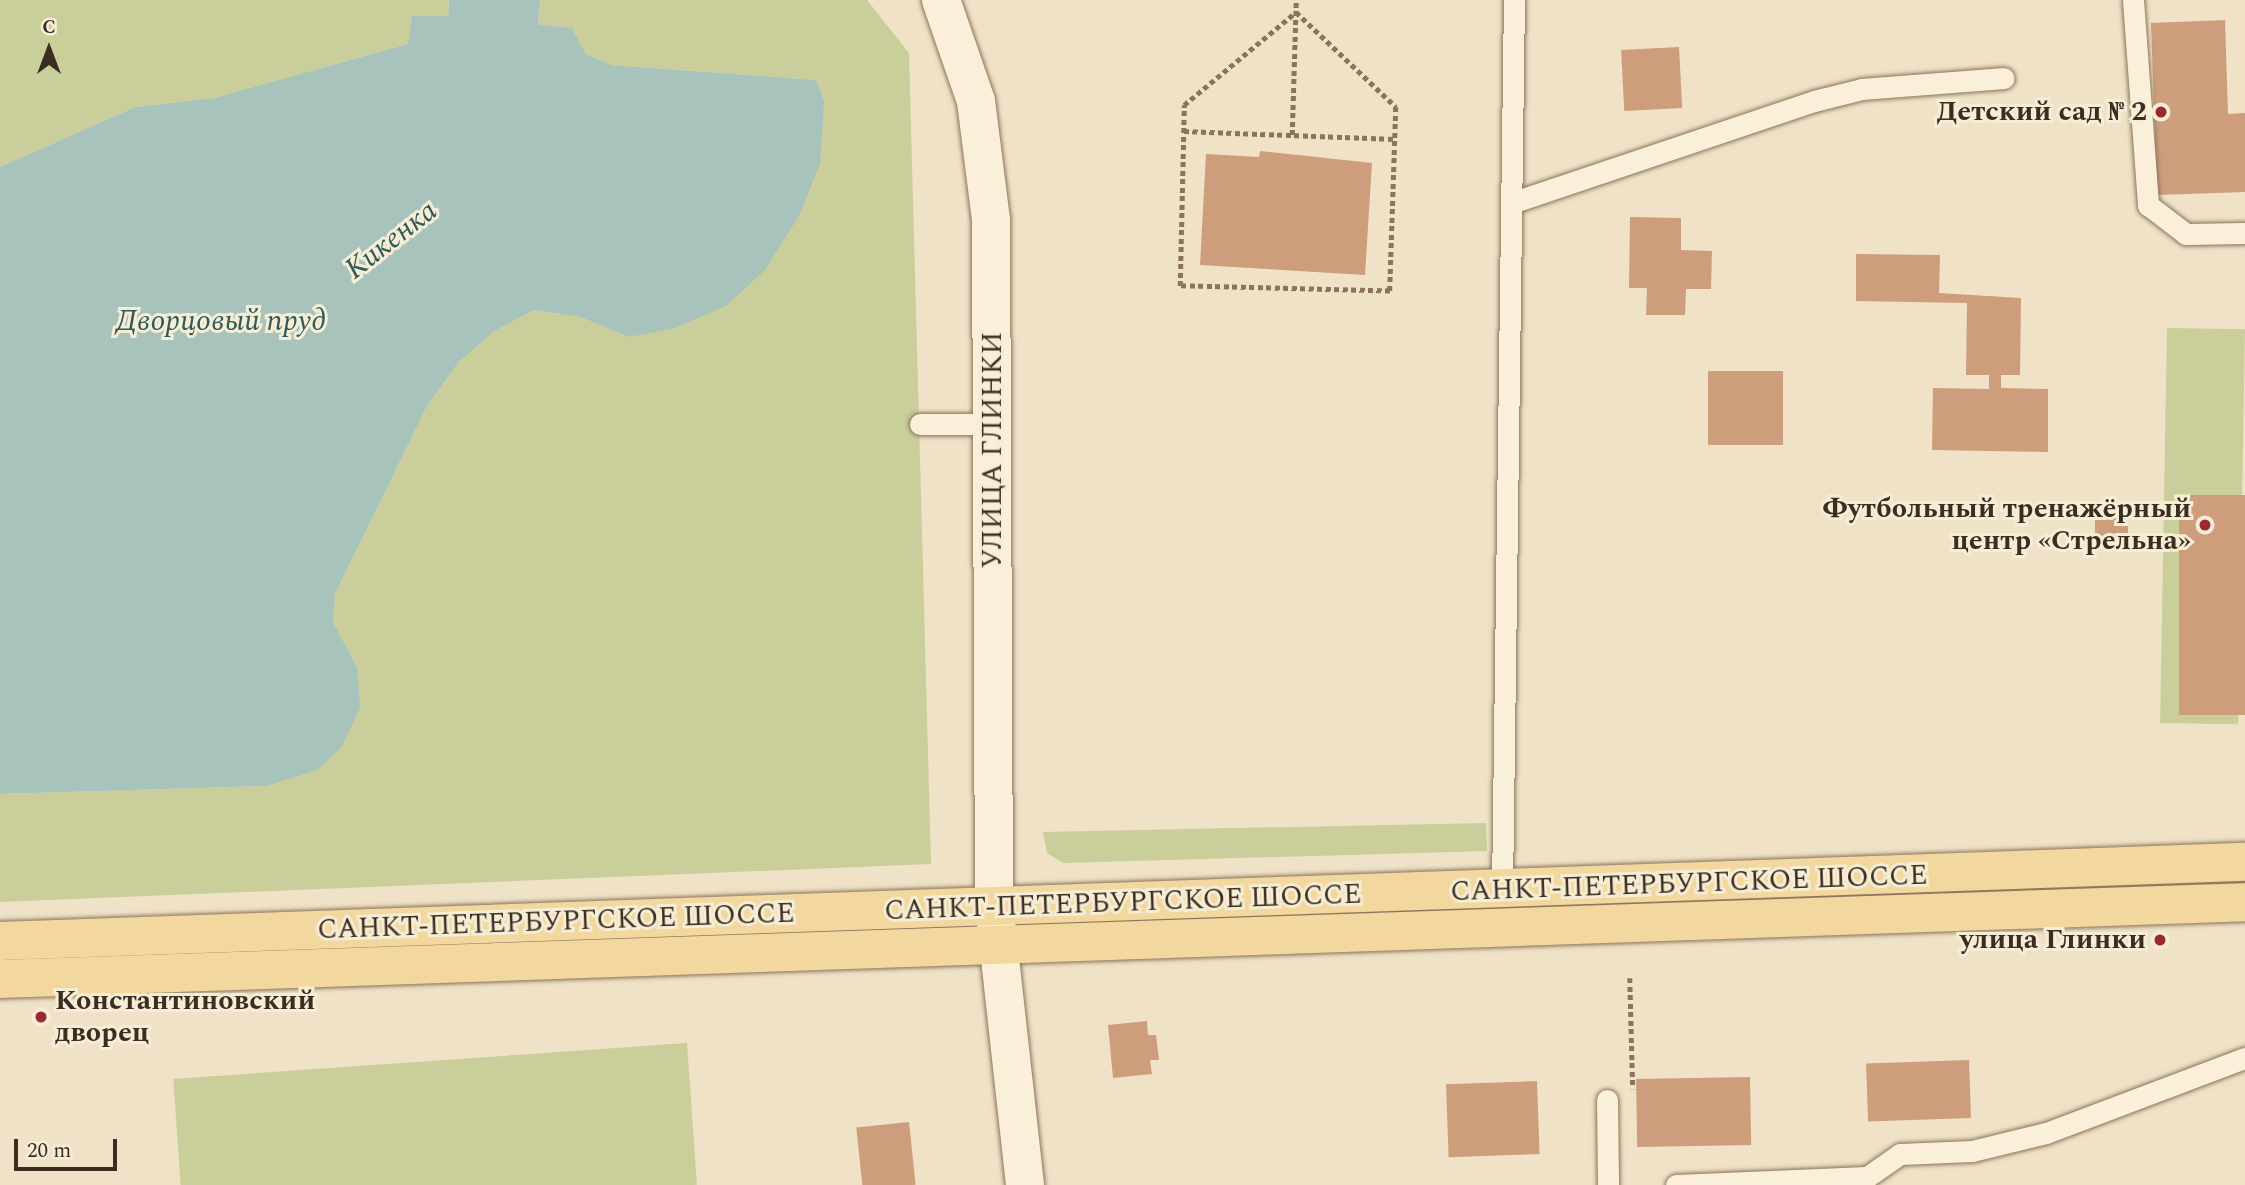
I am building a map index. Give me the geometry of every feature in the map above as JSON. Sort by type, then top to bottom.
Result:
[{"type":"main road","name":"САНКТ-ПЕТЕРБУРГСКОЕ ШОССЕ","points":[[0,941],[2245,862]]},
{"type":"main road","name":"САНКТ-ПЕТЕРБУРГСКОЕ ШОССЕ","points":[[0,979],[2245,902]]},
{"type":"street","name":"УЛИЦА ГЛИНКИ","points":[[941,0],[962,49],[986,159],[993,424],[994,908],[1025,1185]]},
{"type":"lane","points":[[1502,890],[1514,202],[1514,0]]},
{"type":"lane","points":[[2133,0],[2148,205],[2186,234],[2245,233]]},
{"type":"lane","points":[[1514,202],[1814,101],[1862,89],[2004,78]]},
{"type":"lane","points":[[920,424],[993,424]]},
{"type":"lane","points":[[151,936],[152,973]]},
{"type":"lane","points":[[1676,1185],[1867,1177],[1900,1154],[1972,1151],[2046,1133],[2245,1058]]},
{"type":"lane","points":[[1606,1100],[1608,1185]]},
{"type":"path","points":[[1292,135],[1296,0]]},
{"type":"path","points":[[1296,12],[1396,107],[1391,290],[1180,286],[1184,105],[1296,12]]},
{"type":"path","points":[[1184,131],[1395,139]]},
{"type":"path","points":[[1630,978],[1632,1052]]},
{"type":"green space","points":[[0,0],[449,0],[448,16],[408,44],[214,98],[135,107],[0,167]]},
{"type":"green space","points":[[540,0],[867,0],[909,53],[931,864],[0,902],[0,794],[266,786],[357,667],[333,622],[335,594],[427,406],[458,363],[493,332],[534,310],[580,317],[629,337],[816,80],[611,65],[586,54],[572,28],[538,24]]},
{"type":"green space","name":"Футбольный тренажёрный центр «Стрельна»","points":[[2167,328],[2245,329],[2238,724],[2160,723]]},
{"type":"green space","points":[[1486,823],[1487,851],[1063,863],[1047,853],[1043,832]]},
{"type":"green space","points":[[687,1043],[697,1185],[181,1185],[173,1079]]},
{"type":"water","name":"Дворцовый пруд","points":[[449,0],[540,0],[538,24],[572,28],[586,54],[611,65],[816,80],[824,102],[820,164],[799,216],[764,271],[726,306],[675,328],[629,337],[580,317],[534,310],[493,332],[458,363],[427,406],[335,594],[333,622],[357,667],[360,708],[341,748],[317,770],[266,786],[0,794],[0,167],[135,107],[214,98],[408,44],[412,16],[448,16]]},
{"type":"building","points":[[2225,20],[2228,114],[2245,113],[2245,192],[2157,195],[2151,23]]},
{"type":"building","points":[[1679,47],[1682,108],[1624,111],[1621,50]]},
{"type":"building","points":[[1260,151],[1372,163],[1365,275],[1200,265],[1206,154],[1259,157]]},
{"type":"building","points":[[1630,217],[1681,218],[1681,250],[1712,251],[1711,289],[1686,289],[1685,315],[1646,315],[1647,288],[1629,288]]},
{"type":"building","points":[[1856,254],[1940,255],[1939,293],[2021,298],[2020,375],[2001,375],[2001,388],[2048,389],[2048,452],[1932,450],[1933,388],[1989,389],[1989,375],[1966,375],[1967,303],[1856,301]]},
{"type":"building","points":[[1708,371],[1783,371],[1783,445],[1708,445]]},
{"type":"building","points":[[2179,495],[2245,495],[2245,715],[2179,715]]},
{"type":"building","points":[[2095,502],[2128,502],[2128,541],[2095,541]]},
{"type":"building","points":[[1147,1021],[1148,1035],[1156,1035],[1159,1060],[1150,1060],[1152,1074],[1113,1078],[1108,1025]]},
{"type":"building","points":[[1969,1060],[1971,1118],[1868,1122],[1866,1064]]},
{"type":"building","points":[[1750,1077],[1751,1145],[1637,1147],[1636,1079]]},
{"type":"building","points":[[1537,1081],[1540,1154],[1449,1157],[1446,1084]]},
{"type":"building","points":[[909,1122],[916,1185],[862,1185],[856,1128]]},
{"type":"place","name":"Детский сад № 2","points":[[2161,112]]},
{"type":"place","name":"Футбольный тренажёрный центр «Стрельна»","points":[[2205,525]]},
{"type":"place","name":"улица Глинки","points":[[2160,940]]},
{"type":"place","name":"Константиновский дворец","points":[[41,1017]]},
{"type":"water label","name":"Кикенка","points":[[391,240]]}]
